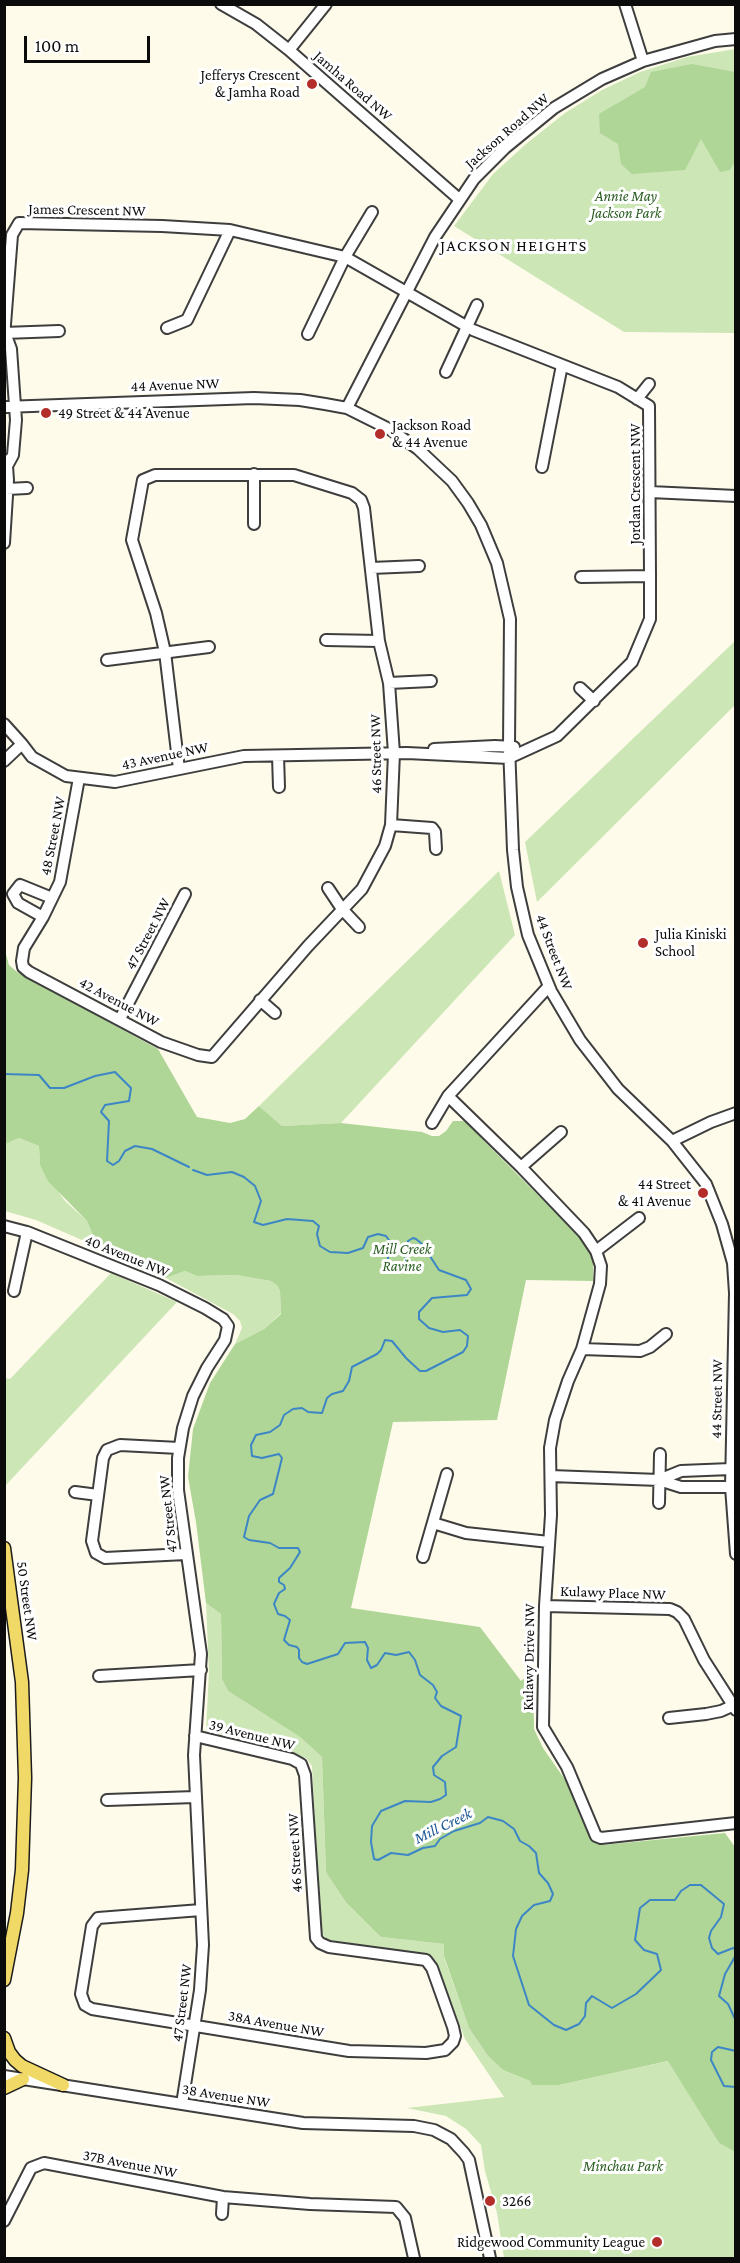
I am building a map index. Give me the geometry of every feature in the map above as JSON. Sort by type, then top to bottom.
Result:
[{"type":"main road","name":"50 Street NW","points":[[4,1548],[22,1682],[25,1778],[17,1913],[4,1980]]},
{"type":"main road","points":[[4,2038],[9,2052],[22,2066],[63,2085]]},
{"type":"main road","points":[[4,2088],[23,2079]]},
{"type":"street","name":"Jamha Road NW","points":[[221,4],[256,24],[289,50],[459,199]]},
{"type":"street","points":[[289,50],[326,4]]},
{"type":"street","points":[[625,4],[643,61]]},
{"type":"street","name":"Jackson Road NW","points":[[346,408],[435,237],[459,199],[505,148],[554,108],[602,79],[643,61],[715,41],[735,39]]},
{"type":"street","points":[[308,334],[345,257],[372,212]]},
{"type":"street","name":"James Crescent NW","points":[[4,543],[6,463],[13,455],[16,420],[9,406],[11,349],[5,334],[12,235],[19,223],[230,230],[345,257],[405,292]]},
{"type":"street","points":[[167,328],[187,320],[230,230]]},
{"type":"street","points":[[405,292],[467,327],[618,387],[637,399],[649,384]]},
{"type":"street","points":[[446,372],[477,305]]},
{"type":"street","points":[[5,334],[59,331]]},
{"type":"street","points":[[542,468],[562,364]]},
{"type":"street","name":"44 Avenue NW","points":[[9,406],[279,398],[346,408]]},
{"type":"street","name":"Jordan Crescent NW","points":[[509,752],[524,749],[557,736],[632,662],[650,619],[649,406],[637,399]]},
{"type":"street","name":"44 Street NW","points":[[346,408],[391,430],[435,464],[452,481],[481,525],[496,563],[510,619],[509,752],[517,887],[528,935],[549,986],[580,1040],[618,1089],[672,1141],[706,1185],[722,1224],[733,1263],[735,1293],[731,1469],[735,1554]]},
{"type":"street","points":[[179,768],[165,652],[156,613],[127,540],[143,480],[154,475],[254,474],[254,524]]},
{"type":"street","name":"46 Street NW","points":[[212,1057],[260,1000],[362,889],[385,846],[391,825],[394,753],[389,683],[379,642],[361,500],[352,493],[294,475],[254,474]]},
{"type":"street","points":[[6,490],[27,488]]},
{"type":"street","points":[[650,492],[735,496]]},
{"type":"street","points":[[370,568],[419,566]]},
{"type":"street","points":[[581,577],[650,576]]},
{"type":"street","points":[[650,619],[663,620]]},
{"type":"street","points":[[326,640],[379,642]]},
{"type":"street","points":[[107,660],[210,647]]},
{"type":"street","points":[[389,683],[431,681]]},
{"type":"street","points":[[580,688],[594,701]]},
{"type":"street","name":"43 Avenue NW","points":[[4,724],[32,757],[48,767],[66,776],[115,782],[244,756],[509,752]]},
{"type":"street","points":[[4,761],[21,744]]},
{"type":"street","points":[[278,756],[279,787]]},
{"type":"street","name":"48 Street NW","points":[[22,961],[24,948],[43,917],[60,882],[79,778]]},
{"type":"street","points":[[391,825],[432,828],[435,832],[436,849]]},
{"type":"street","name":"48 Street NW","points":[[43,917],[18,903],[13,894],[20,885],[52,898]]},
{"type":"street","points":[[328,888],[342,909],[359,927]]},
{"type":"street","name":"47 Street NW","points":[[120,1019],[186,894]]},
{"type":"street","name":"42 Avenue NW","points":[[22,961],[23,967],[29,972],[161,1042],[198,1055],[212,1057]]},
{"type":"street","points":[[432,1123],[448,1096],[549,986]]},
{"type":"street","points":[[260,1000],[275,1013]]},
{"type":"street","points":[[448,1096],[521,1167],[584,1233],[596,1251],[639,1218]]},
{"type":"street","points":[[672,1141],[735,1113]]},
{"type":"street","points":[[521,1167],[561,1132]]},
{"type":"street","name":"40 Avenue NW","points":[[4,1226],[27,1232],[175,1292],[223,1319],[228,1329]]},
{"type":"street","points":[[14,1291],[27,1232]]},
{"type":"street","name":"Kulawy Drive NW","points":[[596,1251],[601,1266],[600,1284],[582,1349],[555,1420],[550,1448],[543,1727],[567,1767],[596,1836],[602,1838],[735,1823]]},
{"type":"street","name":"47 Street NW","points":[[182,2104],[203,1957],[195,1797],[195,1736],[201,1671],[198,1624],[178,1490],[179,1448],[194,1396],[207,1368],[225,1340],[228,1329]]},
{"type":"street","points":[[582,1349],[640,1352],[666,1334]]},
{"type":"street","points":[[179,1448],[120,1445],[109,1448],[103,1458],[92,1541],[96,1553],[109,1558],[186,1554]]},
{"type":"street","points":[[659,1503],[660,1454]]},
{"type":"street","points":[[659,1480],[681,1471],[731,1469]]},
{"type":"street","points":[[423,1557],[447,1474]]},
{"type":"street","points":[[551,1476],[659,1480],[681,1487],[731,1487]]},
{"type":"street","points":[[75,1492],[98,1496]]},
{"type":"street","points":[[433,1523],[466,1533],[549,1542]]},
{"type":"street","name":"Kulawy Place NW","points":[[545,1606],[670,1609],[677,1612],[684,1619],[704,1660],[734,1708],[669,1718]]},
{"type":"street","points":[[99,1676],[201,1671]]},
{"type":"street","name":"39 Avenue NW","points":[[195,1736],[292,1759],[301,1764]]},
{"type":"street","name":"46 Street NW","points":[[301,1764],[305,1775],[314,1932],[318,1941],[329,1947],[426,1960],[432,1968],[455,2036]]},
{"type":"street","points":[[107,1800],[195,1797]]},
{"type":"street","name":"38A Avenue NW","points":[[201,1910],[98,1918],[92,1926],[81,1994],[85,2005],[92,2009],[362,2053],[439,2052],[449,2048],[455,2036]]},
{"type":"street","name":"38 Avenue NW","points":[[4,2076],[303,2123],[414,2126],[434,2130],[459,2146],[469,2160],[490,2259]]},
{"type":"street","name":"37B Avenue NW","points":[[4,2221],[31,2168],[44,2163],[223,2197],[310,2204],[396,2206],[405,2218],[414,2259]]},
{"type":"street","points":[[222,2214],[223,2197]]},
{"type":"green space","name":"Annie May Jackson Park","points":[[735,49],[735,333],[624,332],[454,226],[493,174],[565,113],[602,90],[640,72],[687,57]]},
{"type":"green space","points":[[692,64],[735,72],[735,161],[730,170],[720,172],[701,139],[685,170],[632,174],[621,164],[618,144],[600,133],[599,114],[645,87],[651,72]]},
{"type":"green space","points":[[735,641],[735,705],[537,902],[525,842]]},
{"type":"green space","points":[[499,871],[515,935],[341,1123],[282,1126],[259,1106]]},
{"type":"green space","name":"Mill Creek Ravine","points":[[6,954],[9,965],[17,972],[158,1049],[197,1117],[230,1123],[245,1119],[259,1106],[282,1126],[341,1123],[422,1132],[432,1136],[439,1136],[446,1131],[453,1121],[463,1121],[469,1124],[590,1247],[593,1256],[593,1281],[526,1280],[497,1420],[393,1422],[351,1608],[480,1627],[521,1681],[533,1671],[534,1729],[543,1748],[568,1784],[580,1816],[595,1843],[602,1845],[725,1833],[735,1847],[735,2152],[719,2143],[668,2061],[559,2085],[532,2085],[530,2081],[503,2070],[488,2056],[469,2028],[444,1956],[444,1944],[381,1937],[346,1902],[326,1872],[322,1757],[300,1737],[228,1691],[222,1679],[221,1614],[206,1603],[188,1477],[193,1429],[210,1383],[235,1344],[264,1329],[281,1314],[280,1291],[271,1281],[236,1275],[197,1276],[185,1271],[166,1278],[98,1247],[87,1221],[48,1181],[40,1165],[39,1146],[19,1138],[5,1144],[4,957]]},
{"type":"green space","points":[[19,1138],[39,1146],[40,1165],[65,1201],[87,1221],[98,1247],[36,1220],[5,1211],[4,1144]]},
{"type":"green space","points":[[185,1271],[197,1276],[236,1275],[271,1281],[277,1284],[280,1291],[281,1313],[264,1329],[235,1344],[242,1328],[240,1321],[233,1314],[166,1278]]},
{"type":"green space","points":[[111,1273],[177,1302],[5,1486],[5,1378],[10,1379]]},
{"type":"green space","name":"Minchau Park","points":[[206,1603],[221,1614],[222,1679],[228,1691],[300,1737],[322,1757],[326,1872],[381,1937],[444,1944],[444,1957],[469,2028],[488,2056],[503,2070],[530,2081],[532,2085],[559,2085],[669,2061],[719,2143],[735,2152],[735,2258],[504,2258],[497,2213],[485,2171],[481,2145],[466,2129],[446,2116],[407,2108],[504,2097],[465,2039],[438,1966],[427,1954],[327,1940],[321,1932],[312,1766],[306,1758],[206,1730],[209,1672]]},
{"type":"waterway","name":"Mill Creek","points":[[4,1074],[39,1075],[50,1088],[64,1088],[95,1076],[115,1072],[131,1088],[129,1101],[105,1105],[101,1112],[109,1121],[107,1161],[113,1165],[119,1161],[125,1151],[135,1146],[152,1149],[189,1167]]},
{"type":"waterway","name":"Mill Creek","points":[[193,1170],[207,1175],[232,1172],[244,1177],[255,1186],[261,1201],[254,1222],[263,1225],[287,1219],[313,1221],[319,1226],[317,1234],[320,1246],[330,1252],[348,1253],[363,1248],[368,1237],[378,1234],[386,1236],[391,1243],[387,1263],[390,1269],[400,1269],[405,1261],[408,1241],[416,1239],[422,1244],[439,1270],[466,1280],[471,1289],[467,1295],[432,1298],[419,1312],[419,1319],[429,1328],[443,1332],[460,1330],[468,1336],[467,1346],[463,1352],[426,1371],[420,1371],[392,1341],[385,1340],[377,1354],[352,1367],[349,1381],[343,1391],[327,1398],[322,1413],[308,1412],[302,1408],[293,1409],[284,1415],[280,1425],[270,1432],[256,1435],[251,1445],[252,1456],[262,1458],[279,1454],[282,1458],[273,1494],[260,1500],[249,1516],[244,1537],[270,1543],[279,1548],[298,1548],[300,1552],[290,1568],[279,1578],[279,1582],[284,1585],[285,1589],[279,1593],[274,1604],[278,1614],[290,1620],[284,1640],[289,1645],[297,1647],[299,1658],[307,1664],[338,1654],[345,1643],[365,1642],[368,1648],[367,1660],[371,1668],[377,1665],[385,1653],[396,1655],[409,1652],[415,1660],[420,1675],[433,1685],[437,1692],[435,1698],[441,1706],[461,1716],[456,1747],[442,1756],[433,1767],[434,1775],[445,1782],[446,1795],[431,1802],[405,1801],[381,1811],[372,1826],[371,1842],[374,1859],[378,1860],[391,1853],[408,1855],[423,1848],[435,1846],[440,1839],[454,1831],[480,1823],[488,1817],[503,1821],[514,1829],[520,1841],[536,1853],[539,1873],[548,1883],[553,1894],[550,1901],[534,1905],[522,1916],[516,1929],[513,1956],[529,2005],[554,2025],[566,2030],[579,2024],[585,2016],[586,2003],[592,1996],[612,2008],[636,1994],[661,1970],[657,1954],[644,1950],[635,1940],[640,1908],[650,1900],[675,1900],[681,1891],[690,1885],[701,1885],[724,1904],[721,1917],[709,1938],[712,1948],[718,1954],[733,1948],[736,1950]]},
{"type":"waterway","name":"Mill Creek","points":[[736,1955],[725,1974],[719,1996],[728,2004],[736,2021]]},
{"type":"waterway","name":"Mill Creek","points":[[736,2051],[718,2047],[712,2052],[711,2060],[724,2086],[736,2087]]},
{"type":"place","name":"Jefferys Crescent & Jamha Road","points":[[312,84]]},
{"type":"place","name":"49 Street & 44 Avenue","points":[[46,413]]},
{"type":"place","name":"Jackson Road & 44 Avenue","points":[[380,434]]},
{"type":"place","name":"Julia Kiniski School","points":[[643,943]]},
{"type":"place","name":"44 Street & 41 Avenue","points":[[703,1193]]},
{"type":"place","name":"3266","points":[[490,2201]]},
{"type":"place","name":"Ridgewood Community League","points":[[657,2242]]},
{"type":"district","name":"JACKSON HEIGHTS","points":[[514,246]]}]
